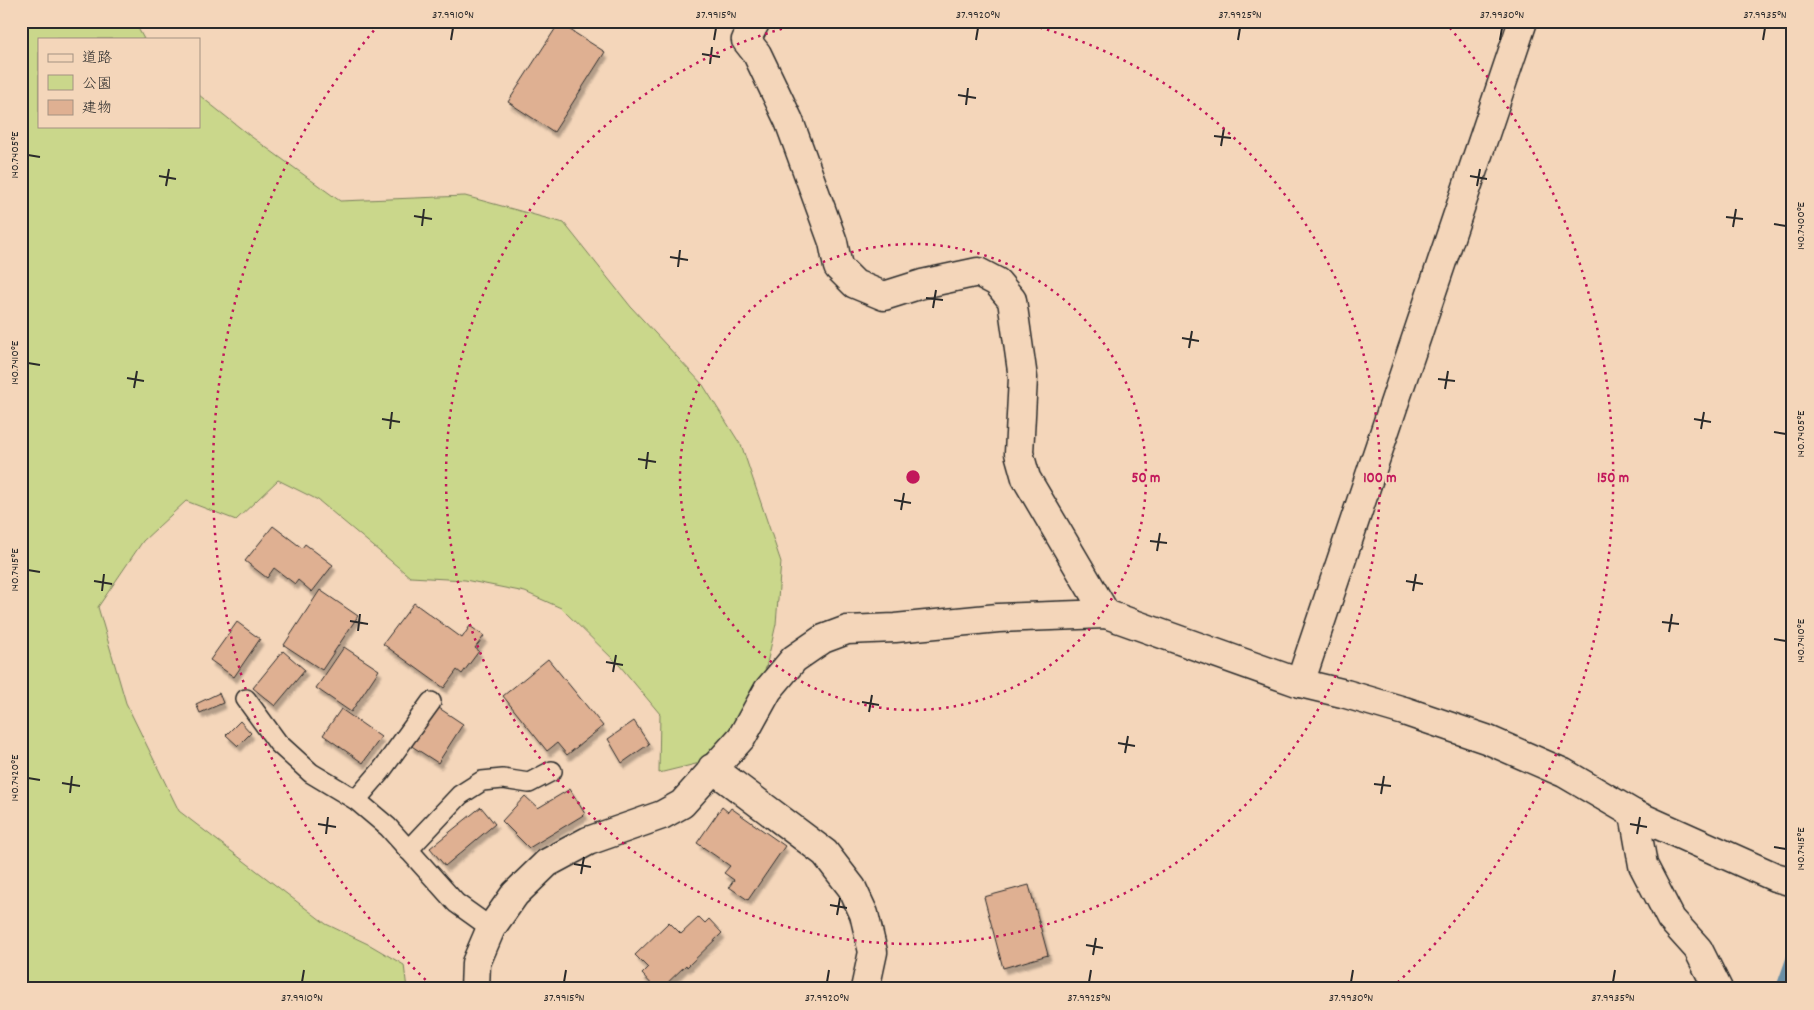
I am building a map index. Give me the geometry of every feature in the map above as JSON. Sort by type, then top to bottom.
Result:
[{"type":"street","points":[[756,21],[746,40],[757,54],[789,121],[833,242],[838,266],[855,284],[884,296],[922,284],[978,272],[997,282],[1012,300],[1023,378],[1019,452],[1026,478],[1106,614]]},
{"type":"street","points":[[1300,684],[1523,21]]},
{"type":"street","points":[[475,989],[476,963],[491,928],[515,894],[547,864],[588,841],[662,815],[682,804],[712,768],[742,737],[768,690],[794,659],[823,639],[847,630],[895,628],[998,618],[1106,614],[1300,684],[1346,694],[1395,708],[1486,739],[1564,773],[1634,814],[1775,876],[1793,882]]},
{"type":"street","points":[[712,768],[825,853],[852,888],[864,914],[873,952],[865,989]]},
{"type":"street","points":[[1634,814],[1644,865],[1671,918],[1698,949],[1718,989]]},
{"type":"lane","points":[[246,699],[278,743],[311,773],[356,800],[388,828],[456,902],[491,928]]},
{"type":"lane","points":[[356,800],[381,771],[431,702]]},
{"type":"lane","points":[[408,850],[460,795],[482,781],[503,779],[529,783],[552,771]]},
{"type":"green space","points":[[21,21],[134,21],[143,38],[38,38],[38,128],[200,128],[200,96],[249,135],[340,201],[465,196],[564,223],[631,307],[703,385],[742,447],[781,562],[776,624],[765,672],[735,730],[708,761],[659,773],[660,714],[620,666],[561,608],[525,592],[465,580],[410,577],[318,500],[278,480],[236,520],[186,501],[143,541],[98,607],[126,703],[179,811],[326,924],[370,945],[404,965],[407,989],[21,989]]},
{"type":"building","points":[[559,23],[605,52],[554,132],[508,102]]},
{"type":"building","points":[[273,526],[302,548],[305,544],[333,565],[312,592],[298,580],[295,584],[274,568],[267,578],[245,561]]},
{"type":"building","points":[[320,590],[358,616],[322,670],[284,645]]},
{"type":"building","points":[[414,603],[462,638],[470,626],[484,636],[475,648],[479,651],[462,674],[457,670],[444,688],[383,644]]},
{"type":"building","points":[[237,622],[260,639],[234,677],[210,660]]},
{"type":"building","points":[[344,647],[379,670],[351,712],[316,688]]},
{"type":"building","points":[[283,651],[305,670],[275,706],[253,688]]},
{"type":"building","points":[[548,659],[603,726],[567,755],[557,743],[547,751],[503,696]]},
{"type":"building","points":[[219,693],[223,703],[200,713],[196,704]]},
{"type":"building","points":[[436,706],[463,724],[438,763],[410,745]]},
{"type":"building","points":[[341,709],[381,737],[363,763],[323,735]]},
{"type":"building","points":[[240,721],[251,733],[238,746],[226,735]]},
{"type":"building","points":[[634,721],[649,744],[622,763],[608,739]]},
{"type":"building","points":[[570,789],[585,814],[529,848],[502,821],[525,796],[538,808]]},
{"type":"building","points":[[481,807],[495,824],[445,866],[430,848]]},
{"type":"building","points":[[722,807],[728,812],[731,808],[785,846],[748,900],[729,887],[734,880],[724,873],[730,866],[697,843]]},
{"type":"building","points":[[1029,885],[1048,955],[1003,968],[984,897]]},
{"type":"building","points":[[699,917],[705,923],[709,919],[722,933],[687,967],[686,965],[661,989],[656,989],[642,974],[648,968],[635,955],[669,922],[681,934]]},
{"type":"waterway","points":[[1780,989],[1793,952]]}]
